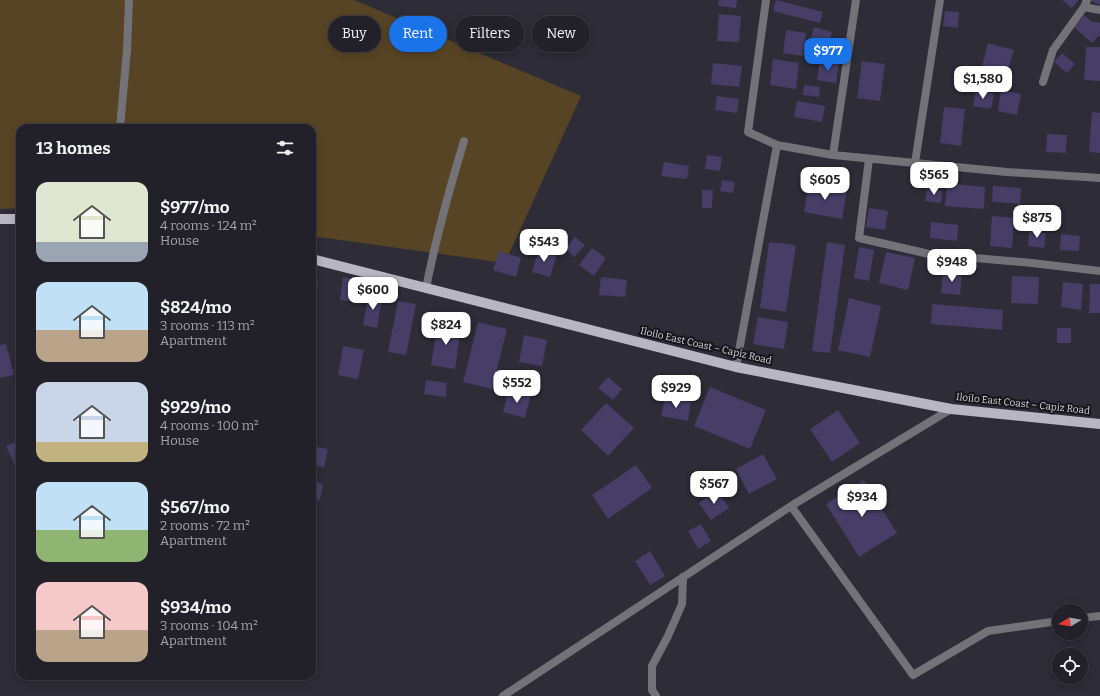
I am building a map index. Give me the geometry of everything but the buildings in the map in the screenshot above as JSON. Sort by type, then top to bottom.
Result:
[{"type":"main road","points":[[0,219],[16,218]]},
{"type":"main road","name":"Iloilo East Coast – Capiz Road","points":[[316,260],[736,366],[951,409],[1100,424]]},
{"type":"street","points":[[120,124],[127,50],[129,0]]},
{"type":"street","points":[[766,0],[748,132],[777,145],[833,155],[1100,178]]},
{"type":"street","points":[[833,155],[856,0]]},
{"type":"street","points":[[915,163],[940,0]]},
{"type":"street","points":[[1044,82],[1053,50],[1086,4],[1100,10]]},
{"type":"street","points":[[426,288],[436,238],[464,141]]},
{"type":"street","points":[[736,366],[777,145]]},
{"type":"street","points":[[869,159],[859,238],[929,254],[1032,262],[1100,271]]},
{"type":"street","points":[[503,696],[791,506],[951,409]]},
{"type":"street","points":[[791,506],[913,675],[988,631],[1052,622]]},
{"type":"street","points":[[656,696],[652,690],[652,666],[668,636],[682,604],[683,577]]},
{"type":"street","points":[[1088,617],[1100,616]]},
{"type":"shaded area","points":[[0,0],[354,0],[392,16],[389,16],[389,52],[447,52],[447,39],[455,43],[455,52],[477,52],[581,96],[505,263],[316,237],[316,124],[16,124],[16,208],[0,209]]}]
